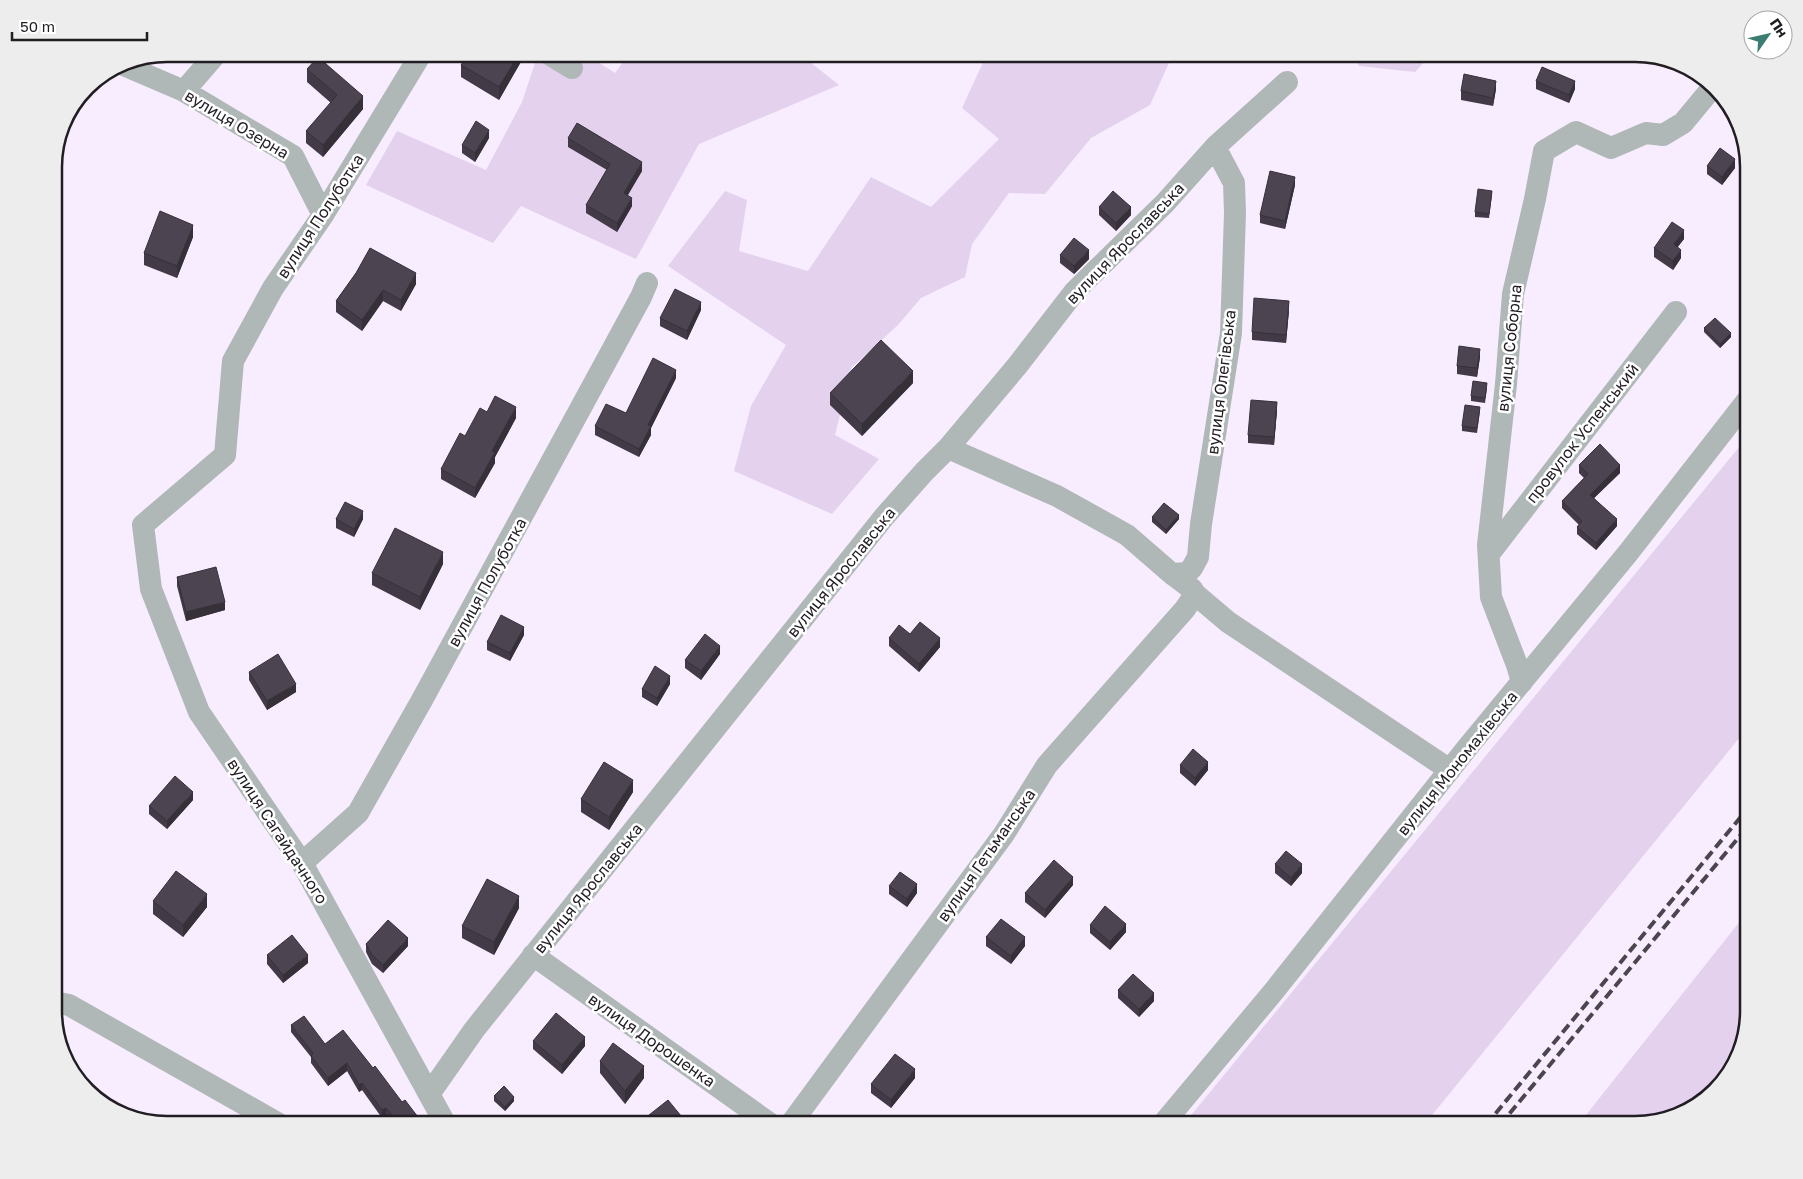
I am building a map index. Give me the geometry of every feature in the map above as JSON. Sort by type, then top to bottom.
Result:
[{"type":"street","points":[[184,91],[208,63]]},
{"type":"street","name":"вулиця Полуботка","points":[[143,525],[225,455],[233,361],[273,288],[323,215],[416,63]]},
{"type":"street","points":[[563,63],[572,68]]},
{"type":"street","name":"вулиця Озерна","points":[[132,69],[184,91],[292,156],[323,215]]},
{"type":"street","name":"вулиця Ярославська","points":[[430,1093],[474,1030],[533,955],[884,517],[948,448],[1017,366],[1075,290],[1165,203],[1215,147],[1288,82]]},
{"type":"street","name":"вулиця Соборна","points":[[1522,682],[1491,597],[1488,545],[1506,384],[1513,294],[1544,151],[1576,132],[1610,148],[1646,133],[1663,135],[1682,123],[1708,92]]},
{"type":"street","name":"вулиця Олегівська","points":[[1172,574],[1187,573],[1198,557],[1201,524],[1231,333],[1235,213],[1234,183],[1215,147]]},
{"type":"street","name":"вулиця Полуботка","points":[[302,863],[358,813],[422,700],[641,298],[647,282]]},
{"type":"street","name":"провулок Успенський","points":[[1488,554],[1676,312]]},
{"type":"street","name":"вулиця Мономахівська","points":[[1170,1116],[1274,991],[1450,770],[1628,553],[1740,410]]},
{"type":"street","points":[[948,448],[1057,496],[1128,535],[1228,622],[1450,770]]},
{"type":"street","name":"вулиця Сагайдачного","points":[[143,525],[151,589],[199,712],[302,863],[442,1116]]},
{"type":"street","name":"вулиця Гетьманська","points":[[797,1116],[1004,834],[1048,765],[1185,609],[1194,594]]},
{"type":"street","name":"вулиця Дорошенка","points":[[533,955],[759,1116]]},
{"type":"street","points":[[63,1004],[69,1005],[265,1116]]},
{"type":"shaded area","points":[[983,62],[1169,62],[1150,105],[1091,138],[1045,194],[1009,193],[972,244],[965,277],[921,298],[898,325],[852,367],[835,435],[879,459],[832,514],[734,471],[751,406],[786,345],[668,266],[725,191],[747,200],[739,251],[808,271],[871,177],[931,207],[999,139],[962,108]]},
{"type":"shaded area","points":[[1357,62],[1424,62],[1415,72],[1359,66]]},
{"type":"shaded area","points":[[535,63],[599,63],[615,73],[623,63],[811,63],[839,85],[699,144],[636,259],[521,206],[493,243],[366,185],[397,131],[486,170],[522,102]]},
{"type":"shaded area","points":[[1740,446],[1740,737],[1431,1116],[1190,1116]]},
{"type":"shaded area","points":[[1740,921],[1740,1025],[1735,1045],[1723,1070],[1699,1095],[1662,1113],[1649,1116],[1585,1116]]},
{"type":"building","points":[[313,63],[325,63],[363,96],[323,145],[306,131],[337,95],[307,69]]},
{"type":"building","points":[[462,63],[514,63],[499,87],[461,65]]},
{"type":"building","points":[[1542,67],[1575,81],[1569,95],[1536,81]]},
{"type":"building","points":[[1464,74],[1496,81],[1493,98],[1461,91]]},
{"type":"building","points":[[476,121],[489,130],[475,153],[462,145]]},
{"type":"building","points":[[577,123],[642,162],[624,193],[632,198],[617,223],[586,205],[610,164],[568,138]]},
{"type":"building","points":[[1720,148],[1735,159],[1722,177],[1707,166]]},
{"type":"building","points":[[1270,171],[1295,177],[1285,221],[1260,215]]},
{"type":"building","points":[[1478,189],[1492,191],[1489,214],[1475,212]]},
{"type":"building","points":[[1113,191],[1131,207],[1116,223],[1099,207]]},
{"type":"building","points":[[160,211],[193,225],[177,266],[144,253]]},
{"type":"building","points":[[1672,222],[1684,230],[1674,244],[1681,250],[1673,261],[1654,248]]},
{"type":"building","points":[[1074,238],[1089,250],[1074,266],[1060,255]]},
{"type":"building","points":[[370,248],[416,273],[401,300],[383,290],[362,320],[336,301],[356,273]]},
{"type":"building","points":[[675,289],[701,302],[687,331],[660,318]]},
{"type":"building","points":[[1254,298],[1289,301],[1286,335],[1252,332]]},
{"type":"building","points":[[1715,318],[1731,333],[1720,344],[1704,328]]},
{"type":"building","points":[[881,340],[913,371],[862,424],[830,393]]},
{"type":"building","points":[[1459,346],[1480,349],[1477,368],[1457,366]]},
{"type":"building","points":[[653,358],[676,370],[648,425],[651,426],[639,449],[595,426],[606,404],[626,413]]},
{"type":"building","points":[[1473,381],[1487,383],[1485,398],[1471,396]]},
{"type":"building","points":[[495,396],[516,407],[492,451],[495,452],[475,488],[441,469],[460,433],[465,436],[480,408],[487,412]]},
{"type":"building","points":[[1251,400],[1277,402],[1274,437],[1248,435]]},
{"type":"building","points":[[1465,405],[1480,407],[1477,428],[1462,426]]},
{"type":"building","points":[[1600,444],[1620,465],[1590,495],[1617,519],[1596,543],[1577,527],[1582,521],[1562,501],[1588,474],[1579,465]]},
{"type":"building","points":[[345,502],[363,511],[354,529],[336,519]]},
{"type":"building","points":[[1164,503],[1179,515],[1166,530],[1152,517]]},
{"type":"building","points":[[395,528],[443,552],[420,597],[372,573]]},
{"type":"building","points":[[216,567],[225,602],[186,612],[177,577]]},
{"type":"building","points":[[501,615],[524,627],[510,653],[487,642]]},
{"type":"building","points":[[920,622],[940,638],[919,664],[889,638],[899,625],[910,634]]},
{"type":"building","points":[[705,634],[720,646],[701,671],[685,660]]},
{"type":"building","points":[[278,654],[296,684],[267,701],[249,672]]},
{"type":"building","points":[[655,666],[670,676],[657,698],[642,689]]},
{"type":"building","points":[[1193,749],[1208,762],[1195,778],[1180,765]]},
{"type":"building","points":[[604,762],[633,780],[609,817],[581,799]]},
{"type":"building","points":[[175,776],[193,792],[167,821],[149,806]]},
{"type":"building","points":[[1286,851],[1302,864],[1291,878],[1275,864]]},
{"type":"building","points":[[1054,860],[1073,877],[1045,910],[1025,893]]},
{"type":"building","points":[[176,871],[207,894],[183,925],[153,901]]},
{"type":"building","points":[[900,872],[917,884],[907,899],[889,886]]},
{"type":"building","points":[[487,879],[519,896],[494,942],[462,926]]},
{"type":"building","points":[[1105,906],[1126,924],[1110,942],[1090,925]]},
{"type":"building","points":[[1001,919],[1025,937],[1011,956],[986,937]]},
{"type":"building","points":[[388,920],[408,938],[383,965],[372,955],[366,944]]},
{"type":"building","points":[[292,935],[308,955],[283,975],[267,955]]},
{"type":"building","points":[[1133,974],[1154,993],[1139,1009],[1118,990]]},
{"type":"building","points":[[556,1013],[585,1037],[562,1065],[533,1041]]},
{"type":"building","points":[[304,1016],[325,1044],[343,1030],[373,1068],[375,1066],[402,1102],[405,1100],[417,1116],[393,1116],[386,1108],[382,1110],[362,1083],[359,1085],[347,1063],[328,1078],[311,1056],[313,1053],[291,1025]]},
{"type":"building","points":[[613,1043],[644,1066],[625,1091],[600,1061]]},
{"type":"building","points":[[895,1054],[915,1069],[891,1100],[871,1084]]},
{"type":"building","points":[[504,1086],[514,1097],[505,1107],[494,1096]]},
{"type":"building","points":[[668,1100],[681,1116],[648,1116]]},
{"type":"railway","points":[[1493,1116],[1740,818]]},
{"type":"railway","points":[[1507,1116],[1740,836]]}]
